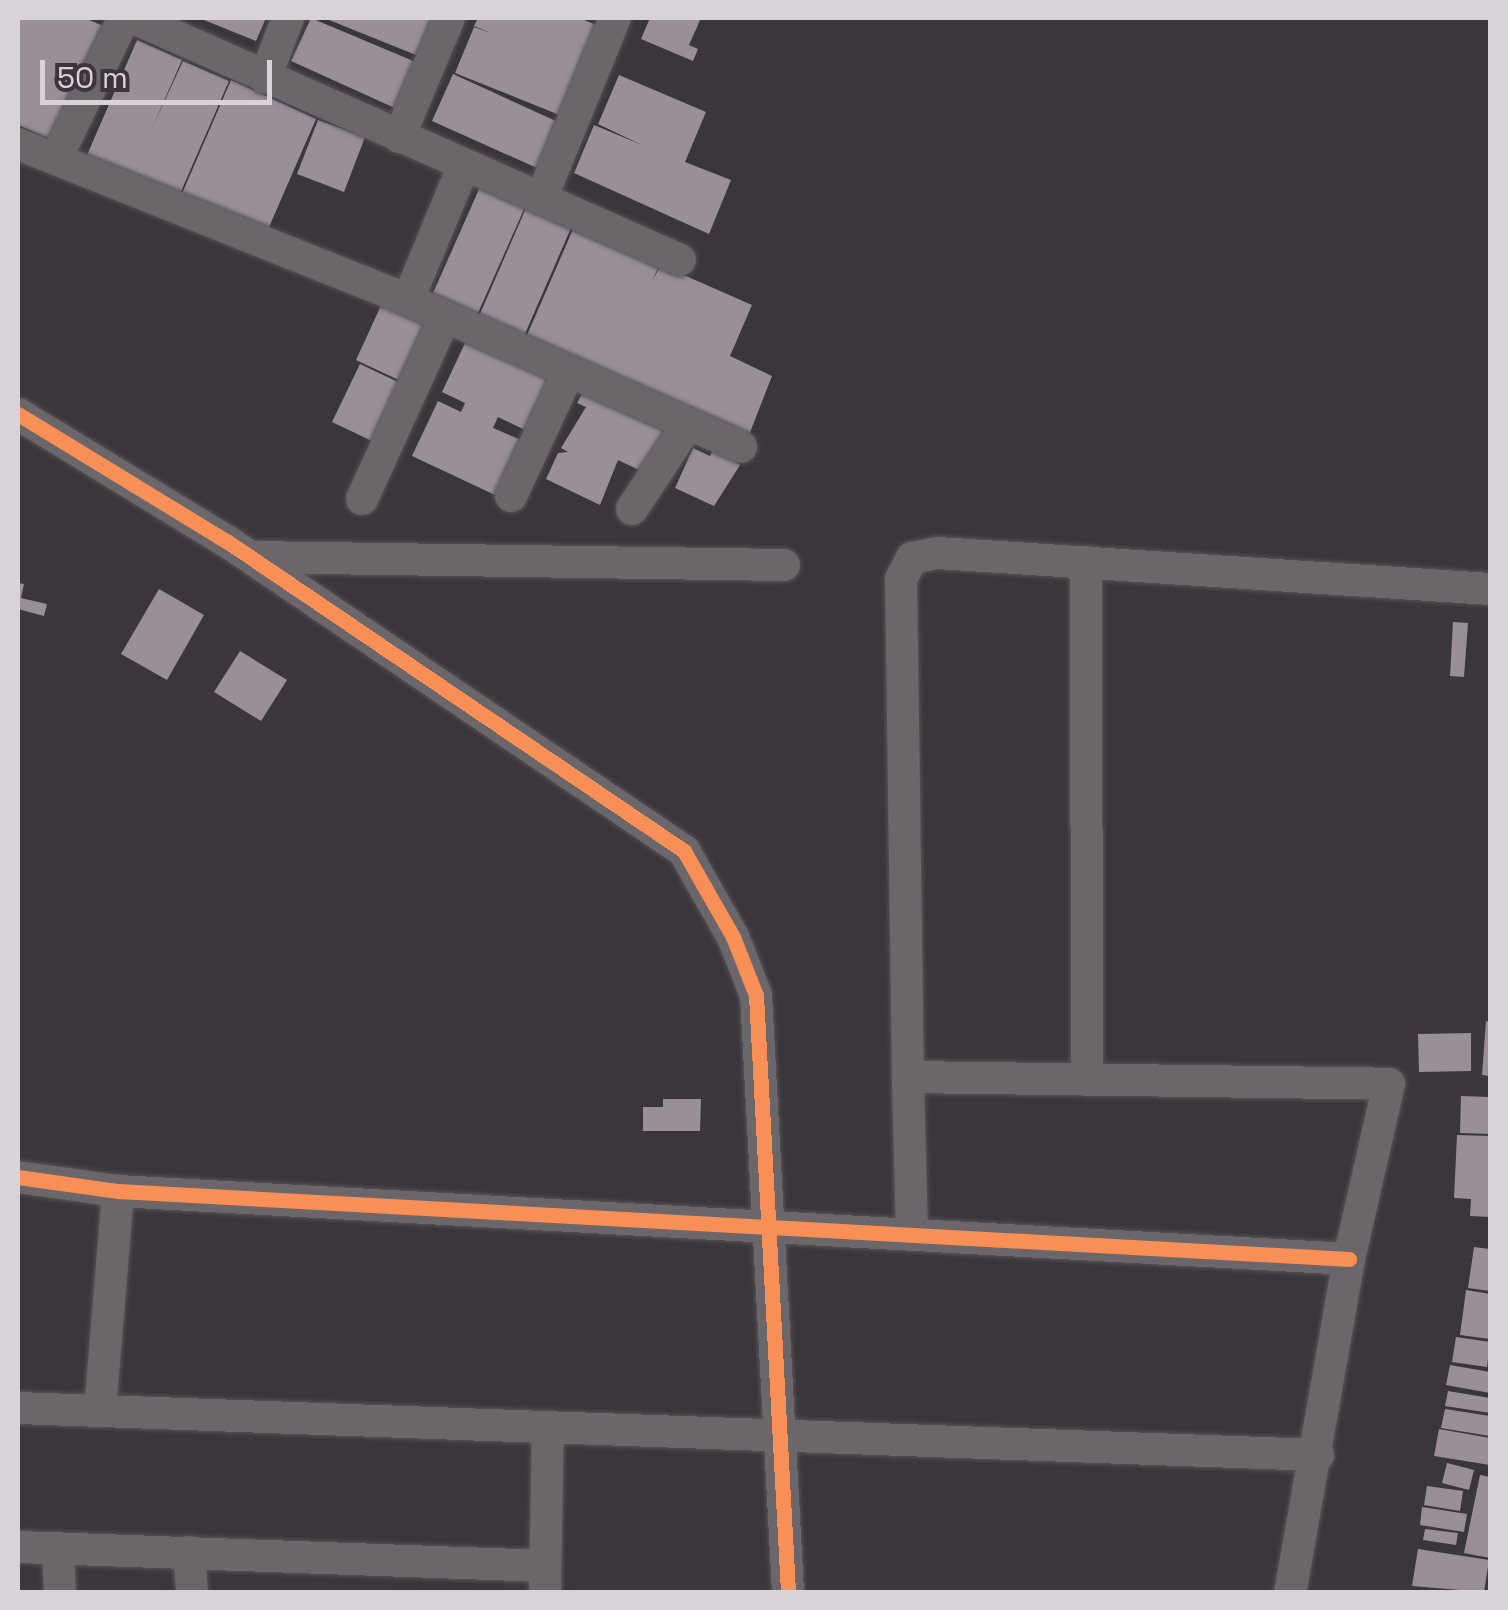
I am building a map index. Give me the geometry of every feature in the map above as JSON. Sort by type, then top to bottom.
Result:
[{"type":"street","points":[[56,159],[124,18]]},
{"type":"street","points":[[134,18],[680,260]]},
{"type":"street","points":[[265,78],[288,18]]},
{"type":"street","points":[[399,137],[449,18]]},
{"type":"street","points":[[541,198],[614,18]]},
{"type":"street","points":[[18,144],[408,300],[741,447]]},
{"type":"street","points":[[408,300],[464,165]]},
{"type":"street","points":[[362,499],[446,317]]},
{"type":"street","points":[[511,496],[569,371]]},
{"type":"street","points":[[18,414],[252,557],[684,851],[733,937],[756,995],[788,1592]]},
{"type":"street","points":[[632,509],[688,424]]},
{"type":"street","points":[[912,1236],[900,579],[912,558],[938,553],[1490,588]]},
{"type":"street","points":[[252,557],[784,565]]},
{"type":"street","points":[[1086,562],[1087,1080]]},
{"type":"street","points":[[908,1077],[1388,1084],[1349,1259],[1318,1455],[1290,1592]]},
{"type":"street","points":[[18,1177],[118,1191],[1349,1259]]},
{"type":"street","points":[[100,1411],[118,1191]]},
{"type":"street","points":[[18,1408],[1318,1455]]},
{"type":"street","points":[[18,1547],[190,1552],[545,1579],[548,1427]]},
{"type":"street","points":[[58,1548],[60,1592]]},
{"type":"street","points":[[190,1552],[192,1592]]},
{"type":"building","points":[[18,18],[84,18],[111,29],[61,144],[18,125]]},
{"type":"building","points":[[199,18],[266,18],[256,41]]},
{"type":"building","points":[[311,18],[418,63],[397,109],[291,61]]},
{"type":"building","points":[[324,18],[437,18],[421,57]]},
{"type":"building","points":[[478,18],[579,18],[599,26],[562,116],[455,73],[474,27],[491,33],[474,26]]},
{"type":"building","points":[[650,18],[701,18],[689,45],[698,49],[693,61],[641,39]]},
{"type":"building","points":[[137,40],[182,60],[152,128],[183,61],[229,81],[179,196],[87,155]]},
{"type":"building","points":[[453,74],[558,122],[537,168],[432,121]]},
{"type":"building","points":[[619,75],[706,112],[685,162],[731,180],[709,234],[574,173],[594,125],[642,145],[598,124]]},
{"type":"building","points":[[231,80],[316,119],[266,234],[181,196]]},
{"type":"building","points":[[318,120],[365,137],[344,192],[297,174]]},
{"type":"building","points":[[480,187],[525,207],[474,322],[429,302]]},
{"type":"building","points":[[526,208],[571,228],[521,343],[476,323]]},
{"type":"building","points":[[574,227],[659,266],[652,281],[661,265],[752,305],[730,356],[772,376],[749,435],[524,342]]},
{"type":"building","points":[[384,299],[432,321],[403,382],[356,360]]},
{"type":"building","points":[[466,341],[549,378],[525,430],[498,417],[493,428],[521,440],[495,495],[412,456],[438,401],[461,412],[465,403],[442,392]]},
{"type":"building","points":[[360,364],[400,383],[372,441],[332,422]]},
{"type":"building","points":[[584,390],[666,428],[639,470],[618,460],[600,505],[546,479],[558,453],[568,452],[561,448],[586,407],[577,403]]},
{"type":"building","points":[[715,446],[740,465],[714,506],[675,488],[693,448],[710,456]]},
{"type":"building","points":[[18,583],[24,584],[21,598],[47,604],[44,616],[18,609]]},
{"type":"building","points":[[159,589],[204,615],[167,680],[121,654]]},
{"type":"building","points":[[1453,622],[1468,623],[1464,677],[1450,676]]},
{"type":"building","points":[[240,651],[287,680],[261,721],[214,692]]},
{"type":"building","points":[[1486,1021],[1490,1022],[1490,1076],[1482,1075]]},
{"type":"building","points":[[1471,1033],[1471,1071],[1419,1072],[1418,1034]]},
{"type":"building","points":[[1461,1096],[1490,1097],[1490,1134],[1460,1133]]},
{"type":"building","points":[[663,1099],[701,1099],[700,1131],[643,1131],[643,1107],[663,1107]]},
{"type":"building","points":[[1457,1135],[1490,1136],[1490,1217],[1470,1216],[1471,1199],[1454,1198]]},
{"type":"building","points":[[1474,1247],[1490,1249],[1490,1291],[1468,1288]]},
{"type":"building","points":[[1466,1290],[1490,1294],[1490,1339],[1460,1335]]},
{"type":"building","points":[[1456,1337],[1490,1342],[1487,1367],[1452,1362]]},
{"type":"building","points":[[1450,1365],[1490,1372],[1490,1393],[1446,1385]]},
{"type":"building","points":[[1448,1391],[1490,1398],[1490,1413],[1445,1406]]},
{"type":"building","points":[[1445,1409],[1490,1416],[1490,1436],[1441,1428]]},
{"type":"building","points":[[1439,1429],[1490,1438],[1490,1465],[1434,1456]]},
{"type":"building","points":[[1447,1463],[1474,1470],[1469,1490],[1442,1483]]},
{"type":"building","points":[[1480,1475],[1490,1477],[1490,1558],[1464,1553]]},
{"type":"building","points":[[1427,1486],[1463,1491],[1460,1511],[1424,1505]]},
{"type":"building","points":[[1422,1507],[1467,1514],[1464,1532],[1420,1525]]},
{"type":"building","points":[[1425,1529],[1458,1533],[1456,1545],[1423,1540]]},
{"type":"building","points":[[1418,1549],[1489,1560],[1484,1592],[1412,1586]]},
{"type":"cycle path","points":[[18,414],[228,542],[684,851],[733,937],[756,995],[788,1592]]},
{"type":"cycle path","points":[[18,1177],[118,1191],[1349,1259]]}]
